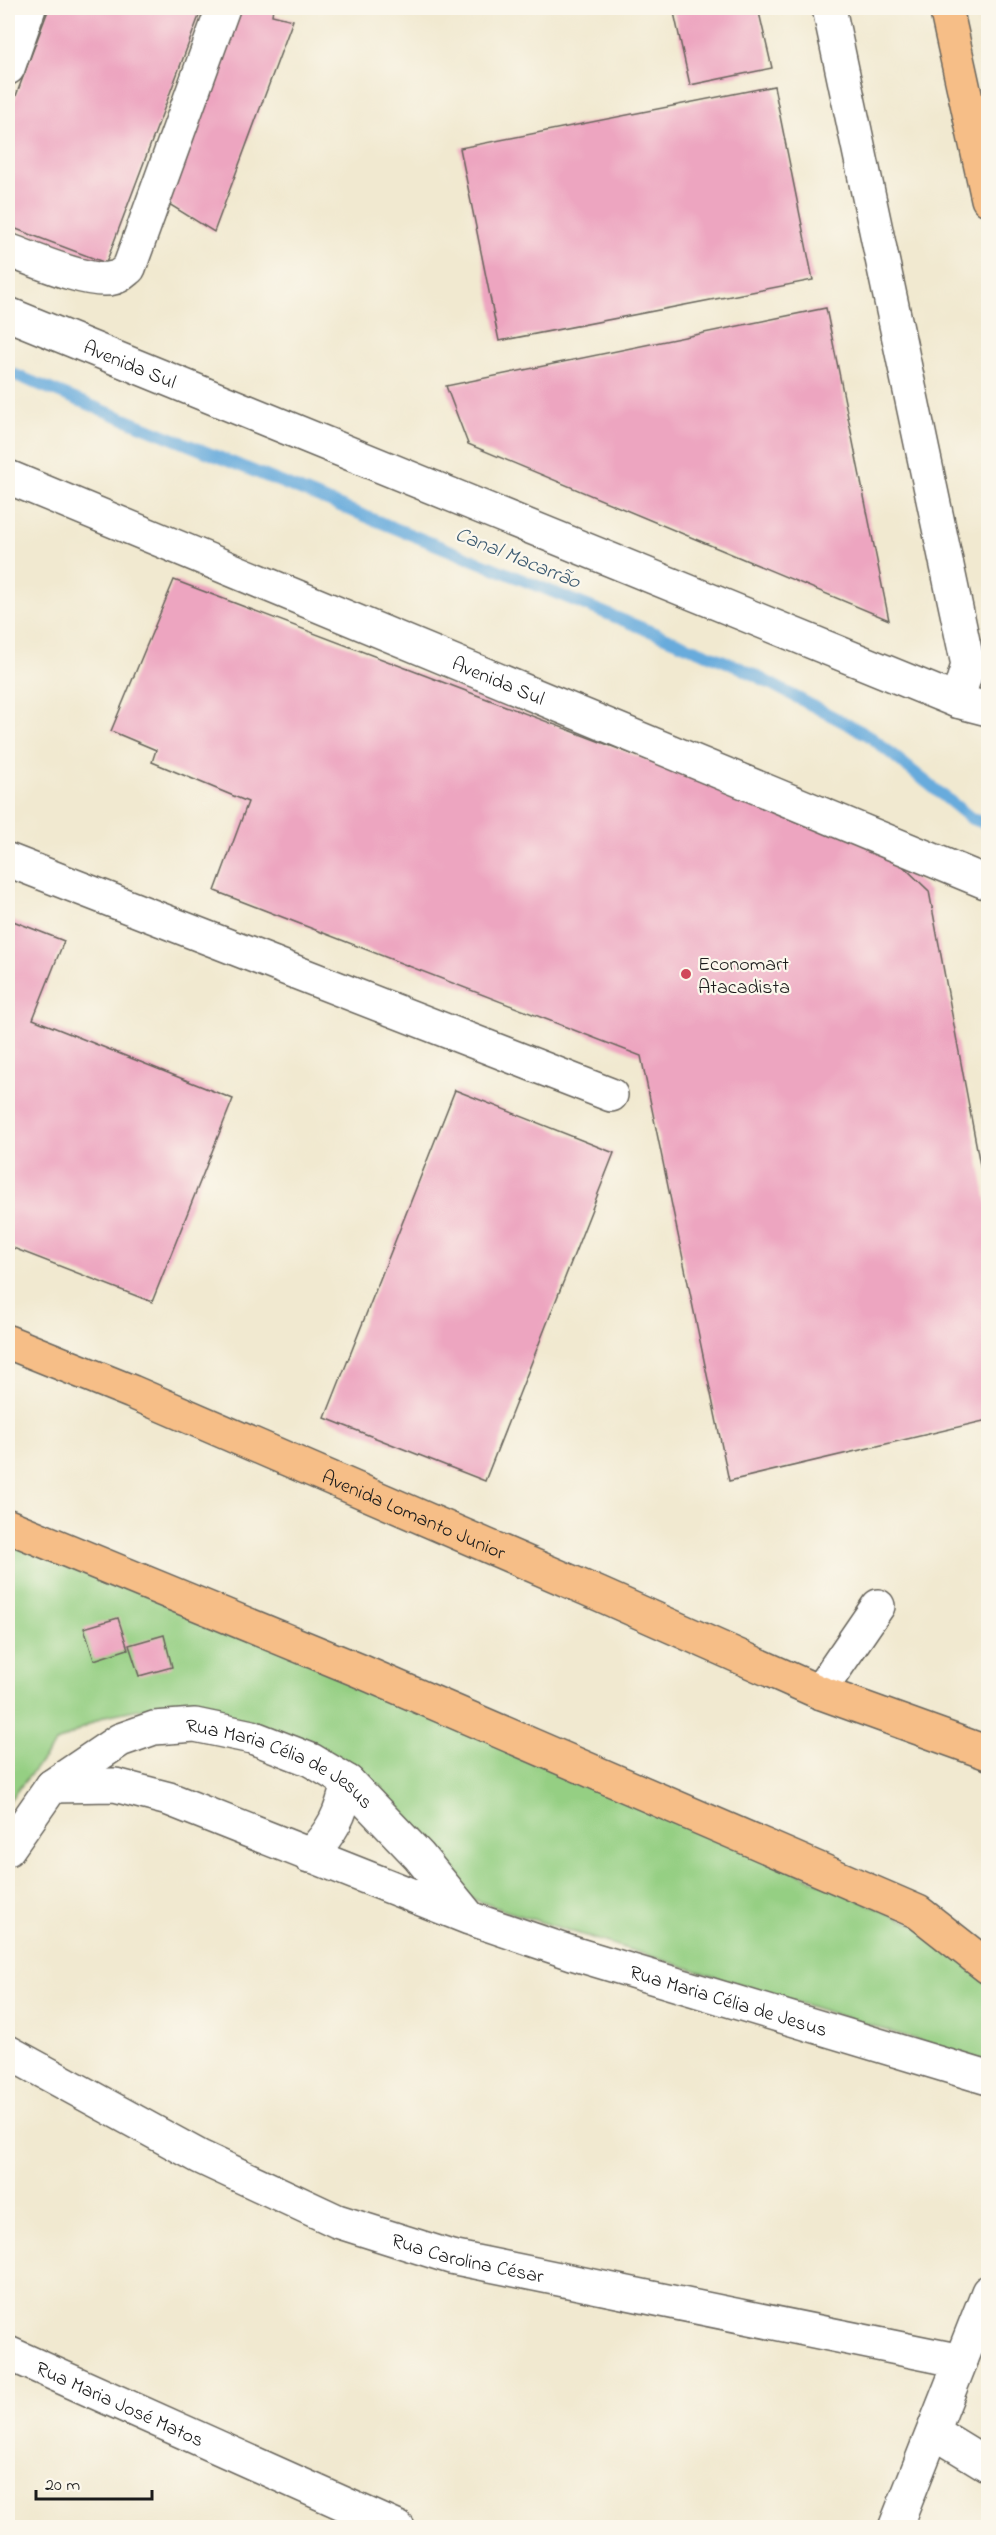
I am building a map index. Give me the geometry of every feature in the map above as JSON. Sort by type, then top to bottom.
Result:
[{"type":"main road","points":[[946,8],[988,199]]},
{"type":"main road","name":"Avenida Lomanto Junior","points":[[8,1342],[186,1415],[819,1692],[988,1753]]},
{"type":"main road","points":[[8,1526],[358,1670],[918,1912],[988,1967]]},
{"type":"street","points":[[8,69],[29,8]]},
{"type":"street","points":[[8,250],[86,278],[111,279],[120,276],[129,268],[223,8]]},
{"type":"street","points":[[830,8],[968,665],[957,701]]},
{"type":"street","name":"Avenida Sul","points":[[8,314],[957,701],[988,709]]},
{"type":"street","name":"Avenida Sul","points":[[8,477],[988,883]]},
{"type":"street","points":[[8,860],[611,1095]]},
{"type":"street","points":[[819,1692],[878,1606]]},
{"type":"street","name":"Rua Maria Célia de Jesus","points":[[8,1849],[52,1786],[96,1773],[120,1740],[154,1728],[195,1725],[252,1737],[311,1760],[348,1782],[419,1856],[469,1918]]},
{"type":"street","name":"Rua Maria Célia de Jesus","points":[[96,1773],[115,1785],[169,1799],[469,1918],[572,1953],[988,2078]]},
{"type":"street","points":[[309,1856],[327,1837],[342,1812],[348,1782]]},
{"type":"street","name":"Rua Carolina César","points":[[8,2052],[200,2157],[337,2221],[462,2259],[961,2361]]},
{"type":"street","points":[[895,2528],[988,2292]]},
{"type":"street","name":"Rua Maria José Matos","points":[[8,2353],[398,2528]]},
{"type":"street","points":[[933,2432],[988,2465]]},
{"type":"green space","points":[[8,1521],[949,1940],[988,1964],[988,2062],[470,1898],[241,1721],[159,1705],[105,1716],[57,1742],[8,1802]]},
{"type":"building","points":[[49,8],[202,8],[106,263],[8,226],[8,117]]},
{"type":"building","points":[[232,8],[273,8],[272,15],[293,20],[214,232],[143,188]]},
{"type":"building","points":[[673,8],[758,8],[772,68],[690,85]]},
{"type":"building","points":[[774,86],[813,280],[499,341],[460,148]]},
{"type":"building","points":[[826,308],[889,620],[468,444],[446,386]]},
{"type":"building","name":"Economart Atacadista","points":[[174,580],[887,851],[929,891],[988,1208],[988,1420],[729,1481],[641,1056],[215,891],[248,802],[152,762],[156,750],[111,731]]},
{"type":"building","points":[[8,919],[64,941],[33,1019],[233,1099],[152,1302],[8,1246]]},
{"type":"building","points":[[455,1090],[614,1153],[485,1481],[325,1418]]},
{"type":"building","points":[[118,1618],[128,1649],[94,1660],[84,1628]]},
{"type":"building","points":[[164,1635],[172,1667],[139,1676],[129,1645]]},
{"type":"waterway","name":"Canal Macarrão","points":[[8,372],[739,667],[868,735],[972,819],[988,824]]},
{"type":"place","name":"Economart Atacadista","points":[[686,974]]}]
